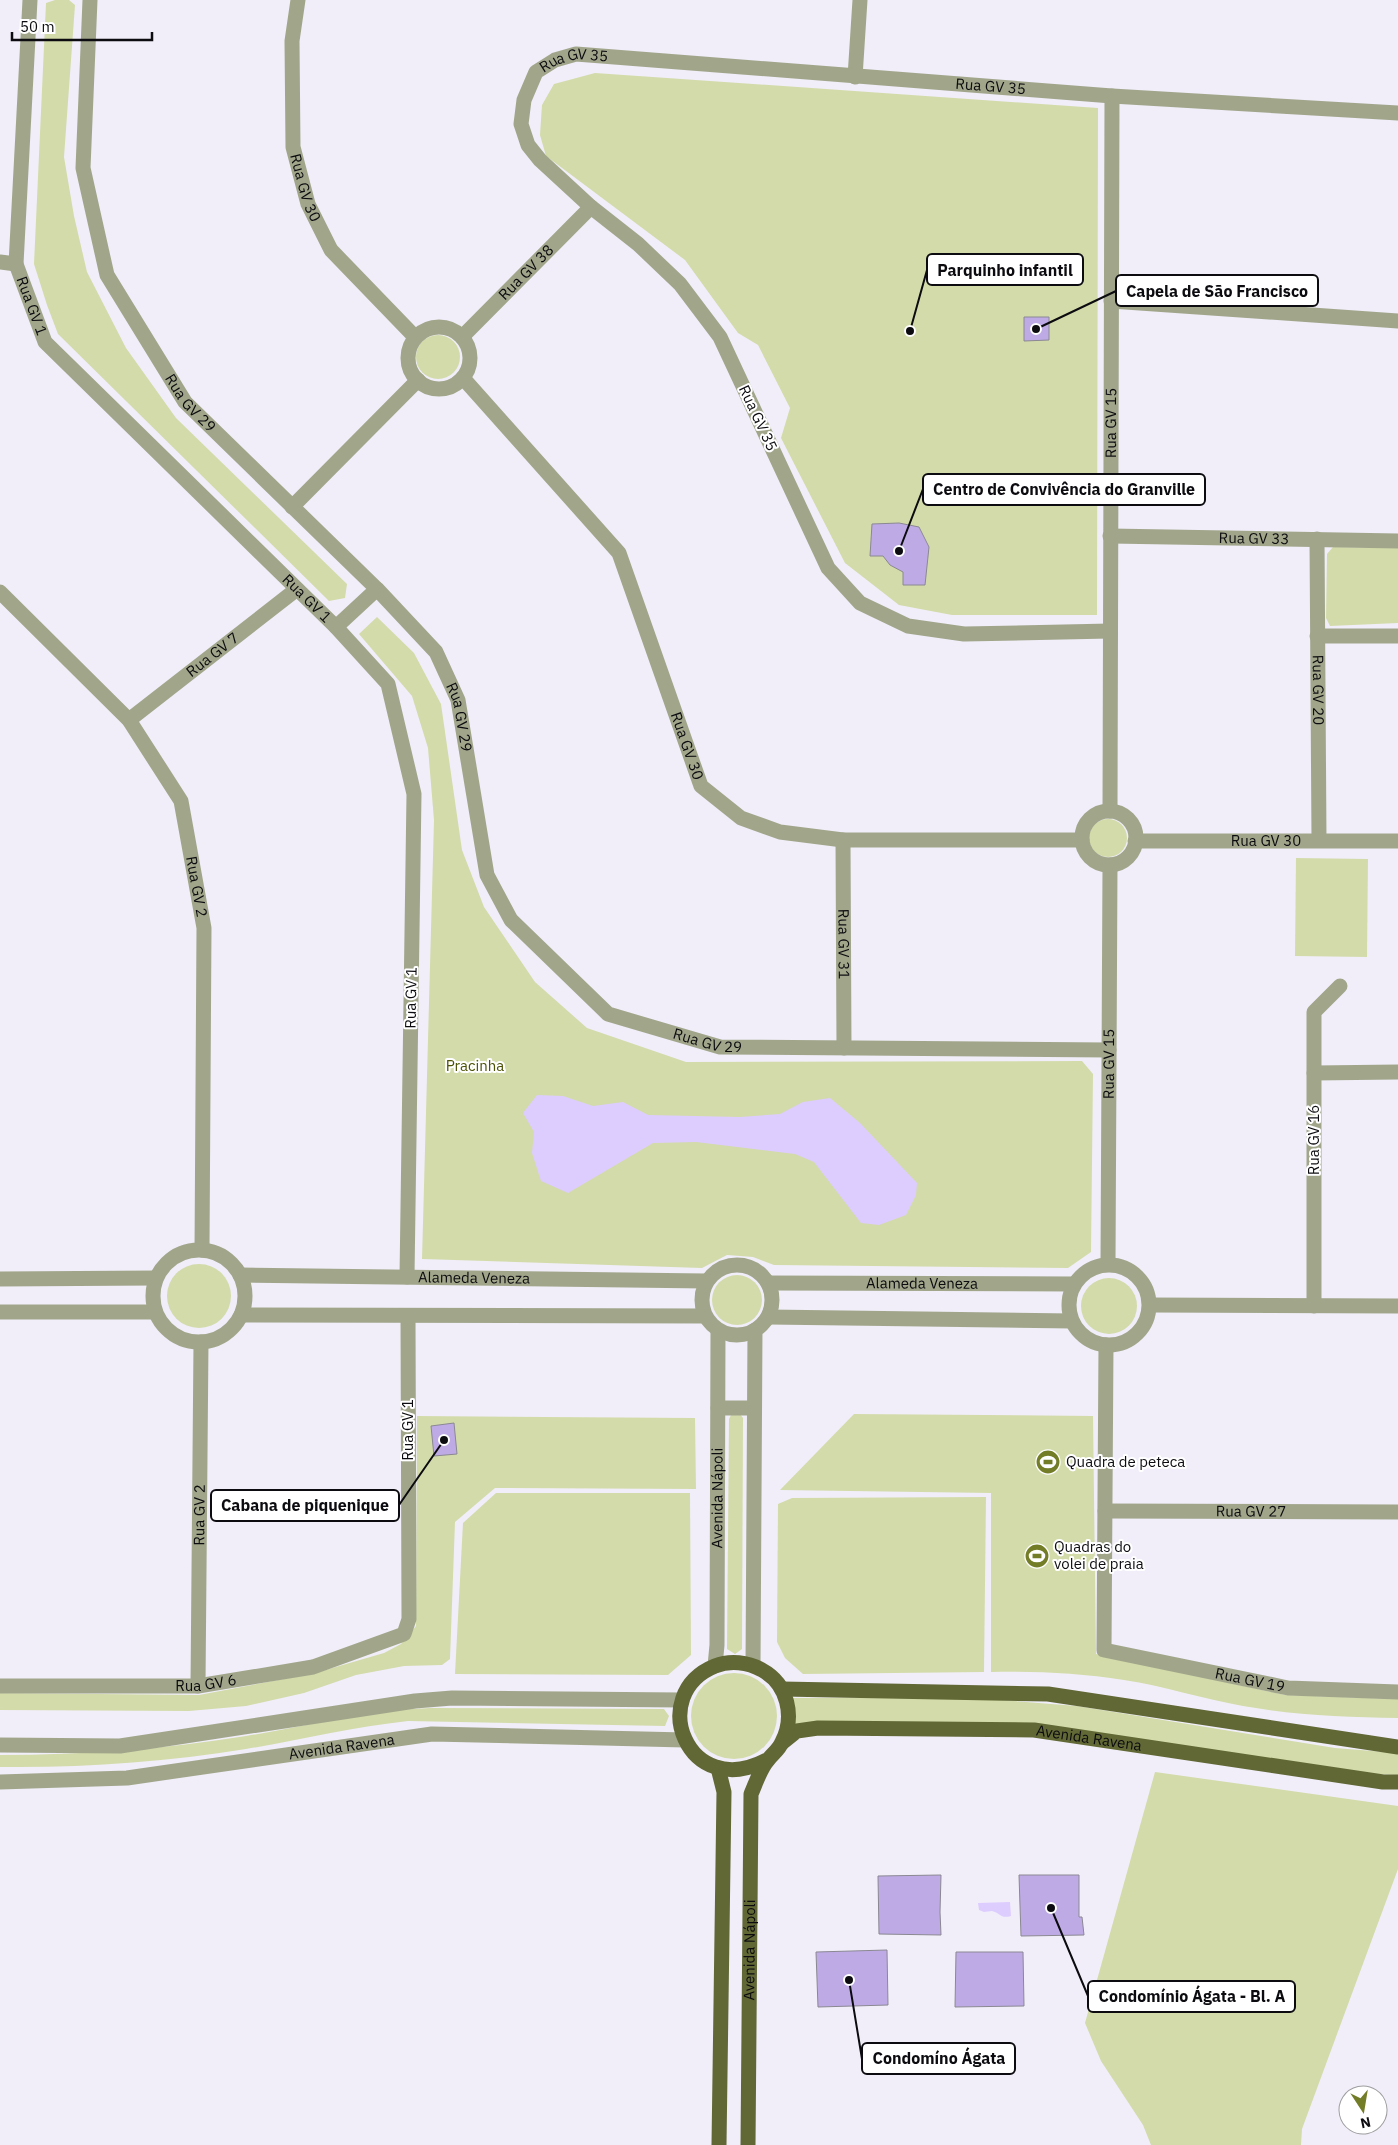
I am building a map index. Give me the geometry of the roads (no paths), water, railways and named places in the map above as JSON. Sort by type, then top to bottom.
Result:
[{"type":"main road","points":[[727,1662],[753,1665],[774,1679],[782,1688],[788,1706],[788,1725],[782,1743],[767,1760],[752,1768],[735,1771],[718,1768],[705,1762],[693,1752],[685,1740],[680,1714],[682,1700],[689,1686],[701,1674],[715,1666],[727,1662]]},
{"type":"main road","points":[[782,1688],[1048,1694],[1398,1748]]},
{"type":"main road","name":"Avenida Ravena","points":[[782,1743],[798,1731],[818,1728],[1034,1730],[1383,1782],[1398,1782]]},
{"type":"main road","name":"Avenida Nápoli","points":[[748,2145],[751,1794],[767,1760]]},
{"type":"main road","name":"Avenida Nápoli","points":[[718,1768],[724,1792],[719,2145]]},
{"type":"street","name":"Rua GV 1","points":[[30,0],[16,264],[45,342],[336,627],[388,684],[414,794],[407,1277]]},
{"type":"street","name":"Rua GV 29","points":[[90,0],[83,168],[107,275],[185,402],[377,589],[436,652],[458,700],[487,875],[511,920],[608,1014],[720,1047],[1108,1050]]},
{"type":"street","name":"Rua GV 30","points":[[298,0],[292,41],[293,147],[308,204],[330,250],[415,337]]},
{"type":"street","points":[[855,77],[860,0]]},
{"type":"street","name":"Rua GV 35","points":[[1110,631],[964,634],[908,626],[860,603],[828,568],[720,337],[680,284],[638,244],[591,207],[540,160],[528,145],[521,124],[524,100],[536,72],[555,60],[576,54],[1112,96],[1398,113]]},
{"type":"street","name":"Rua GV 15","points":[[1110,811],[1112,96]]},
{"type":"street","name":"Rua GV 38","points":[[462,337],[591,207]]},
{"type":"street","points":[[0,262],[16,264]]},
{"type":"street","points":[[1111,301],[1398,322]]},
{"type":"street","points":[[440,327],[451,329],[462,337],[469,352],[469,361],[463,378],[448,387],[440,389],[430,388],[418,380],[409,368],[407,360],[415,337],[431,328],[440,327]]},
{"type":"street","name":"Rua GV 30","points":[[463,378],[618,553],[701,786],[741,818],[780,832],[843,840],[1082,840]]},
{"type":"street","points":[[292,507],[418,380]]},
{"type":"street","name":"Rua GV 33","points":[[1110,536],[1398,541]]},
{"type":"street","name":"Rua GV 20","points":[[1317,539],[1319,840]]},
{"type":"street","name":"Rua GV 7","points":[[129,720],[297,589]]},
{"type":"street","points":[[336,627],[377,589]]},
{"type":"street","name":"Rua GV 2","points":[[0,592],[129,720],[181,801],[204,928],[202,1250]]},
{"type":"street","points":[[1318,636],[1398,636]]},
{"type":"street","points":[[1110,811],[1129,821],[1135,834],[1135,841],[1134,849],[1124,860],[1110,865],[1102,864],[1088,855],[1082,840],[1085,826],[1089,819],[1102,812],[1110,811]]},
{"type":"street","name":"Rua GV 31","points":[[843,840],[844,1048]]},
{"type":"street","name":"Rua GV 30","points":[[1135,841],[1398,841]]},
{"type":"street","name":"Rua GV 15","points":[[1108,1264],[1110,865]]},
{"type":"street","name":"Rua GV 16","points":[[1314,1306],[1314,1012],[1340,986]]},
{"type":"street","points":[[1314,1073],[1398,1072]]},
{"type":"street","points":[[202,1250],[224,1258],[240,1275],[244,1288],[245,1302],[241,1315],[225,1334],[214,1340],[201,1342],[186,1341],[173,1335],[162,1324],[155,1312],[153,1295],[156,1278],[164,1266],[175,1257],[188,1252],[202,1250]]},
{"type":"street","points":[[1108,1264],[1121,1266],[1133,1272],[1142,1281],[1148,1292],[1150,1306],[1148,1318],[1141,1330],[1126,1341],[1106,1345],[1095,1343],[1086,1338],[1072,1321],[1068,1309],[1069,1296],[1074,1284],[1089,1270],[1108,1264]]},
{"type":"street","points":[[743,1265],[754,1268],[768,1283],[772,1294],[772,1306],[768,1317],[755,1330],[736,1335],[718,1330],[705,1316],[702,1299],[706,1281],[722,1268],[743,1265]]},
{"type":"street","name":"Alameda Veneza","points":[[240,1275],[706,1281]]},
{"type":"street","points":[[0,1279],[156,1278]]},
{"type":"street","name":"Alameda Veneza","points":[[768,1283],[1074,1284]]},
{"type":"street","points":[[1150,1306],[1398,1306]]},
{"type":"street","points":[[0,1312],[155,1312]]},
{"type":"street","points":[[241,1315],[705,1316]]},
{"type":"street","name":"Rua GV 1","points":[[404,1634],[409,1619],[408,1316]]},
{"type":"street","points":[[768,1317],[1072,1321]]},
{"type":"street","name":"Avenida Nápoli","points":[[715,1666],[717,1645],[718,1330]]},
{"type":"street","points":[[753,1665],[755,1330]]},
{"type":"street","name":"Rua GV 2","points":[[198,1686],[201,1342]]},
{"type":"street","points":[[1105,1511],[1106,1345]]},
{"type":"street","points":[[718,1408],[754,1408]]},
{"type":"street","name":"Rua GV 27","points":[[1105,1511],[1398,1512]]},
{"type":"street","name":"Rua GV 19","points":[[1105,1511],[1104,1650],[1288,1688],[1398,1692]]},
{"type":"street","name":"Rua GV 6","points":[[0,1686],[198,1686],[313,1667],[404,1634]]},
{"type":"street","points":[[0,1745],[120,1746],[415,1701],[452,1698],[682,1700]]},
{"type":"street","name":"Avenida Ravena","points":[[0,1782],[127,1778],[432,1734],[685,1740]]},
{"type":"place","name":"Capela de São Francisco","points":[[1036,329]]},
{"type":"place","name":"Parquinho infantil","points":[[910,331]]},
{"type":"place","name":"Centro de Convivência do Granville","points":[[899,551]]},
{"type":"place","name":"Cabana de piquenique","points":[[444,1440]]},
{"type":"place","name":"Quadra de peteca","points":[[1048,1462]]},
{"type":"place","name":"Quadras do volei de praia","points":[[1037,1556]]},
{"type":"place","name":"Condomínio Ágata - Bl. A","points":[[1051,1908]]},
{"type":"place","name":"Condomíno Ágata","points":[[849,1980]]},
{"type":"park label","name":"Pracinha","points":[[475,1066]]}]
